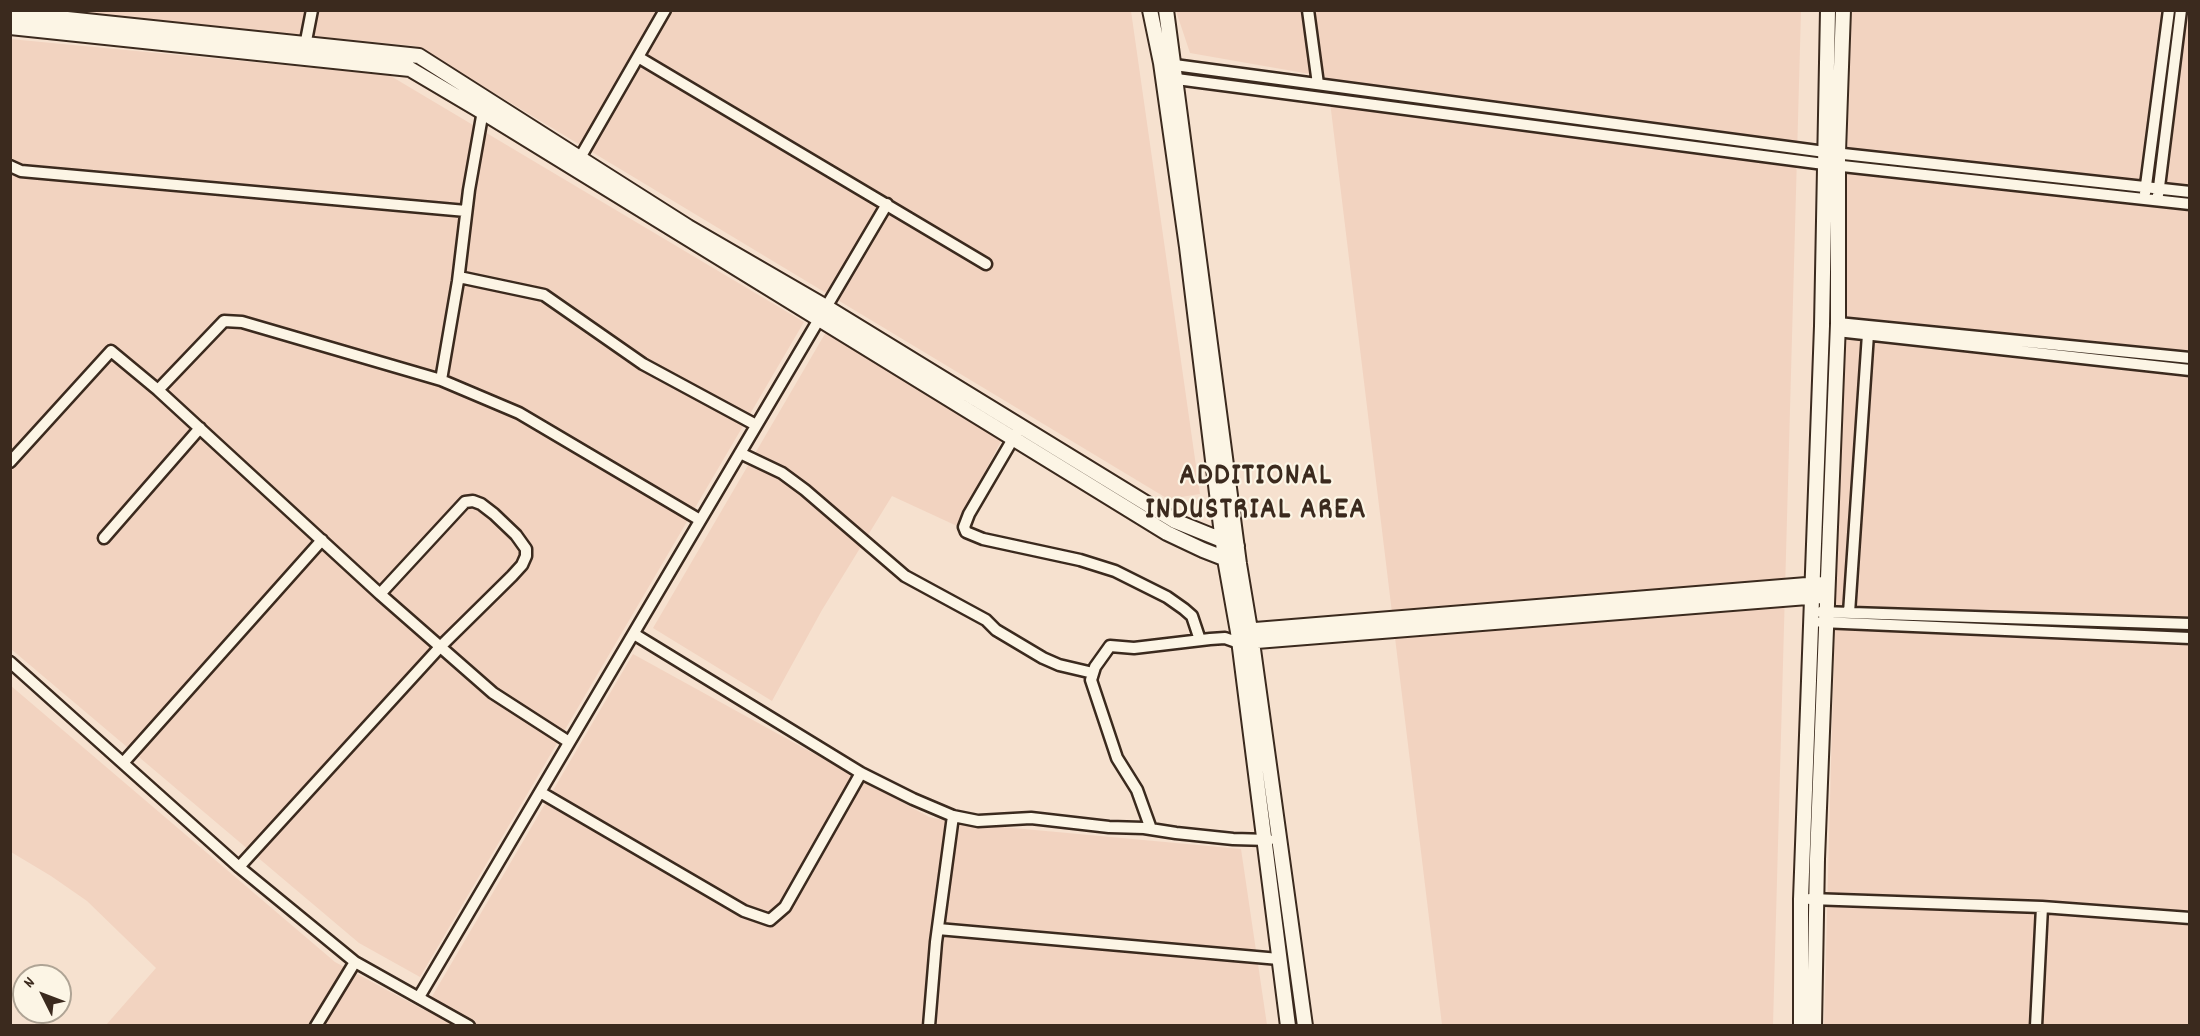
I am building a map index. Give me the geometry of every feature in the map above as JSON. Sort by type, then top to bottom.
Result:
[{"type":"street","points":[[304,51],[312,10]]},
{"type":"street","points":[[577,163],[665,10]]},
{"type":"street","points":[[1150,10],[1168,71]]},
{"type":"street","points":[[1166,10],[1168,71],[1230,544],[1263,840],[1288,1026]]},
{"type":"street","points":[[1308,10],[1318,84]]},
{"type":"street","points":[[1814,1026],[1817,859],[1828,617],[1827,590],[1837,327],[1828,10]]},
{"type":"street","points":[[1801,1026],[1801,899],[1822,326],[1831,159],[1843,10]]},
{"type":"street","points":[[2144,199],[2169,10]]},
{"type":"street","points":[[2157,201],[2181,10]]},
{"type":"street","points":[[10,13],[304,51]]},
{"type":"street","points":[[10,27],[304,51],[419,56],[484,105],[577,163],[688,227],[1017,432],[1176,521],[1230,544]]},
{"type":"street","points":[[638,57],[986,264]]},
{"type":"street","points":[[1168,71],[1318,84],[1672,131],[1831,159],[2190,204]]},
{"type":"street","points":[[1168,71],[1672,144],[2146,186],[2190,192]]},
{"type":"street","points":[[441,380],[459,277],[466,211],[484,105]]},
{"type":"street","points":[[1672,131],[1672,144]]},
{"type":"street","points":[[10,166],[21,171],[466,211]]},
{"type":"street","points":[[419,997],[887,204]]},
{"type":"street","points":[[459,277],[544,295],[643,364],[756,426]]},
{"type":"street","points":[[158,390],[224,321],[242,322],[441,380],[519,413],[700,520]]},
{"type":"street","points":[[1837,327],[1868,334],[2190,370]]},
{"type":"street","points":[[1837,327],[2190,358]]},
{"type":"street","points":[[1849,613],[1868,334]]},
{"type":"street","points":[[10,462],[111,351],[158,390],[380,594],[493,693],[569,742]]},
{"type":"street","points":[[104,538],[200,428]]},
{"type":"street","points":[[1017,432],[1167,533],[1232,562]]},
{"type":"street","points":[[1017,432],[969,514],[964,527],[966,532],[983,539],[1080,560],[1115,571],[1167,597],[1184,609],[1192,616],[1200,640]]},
{"type":"street","points":[[10,443],[20,451]]},
{"type":"street","points":[[741,453],[782,473],[805,490],[905,576],[986,620],[996,630],[1043,658],[1059,665],[1093,673]]},
{"type":"street","points":[[239,867],[440,647],[512,576],[526,556],[526,549],[523,543],[494,514],[481,504],[473,501],[465,502],[380,594]]},
{"type":"street","points":[[123,763],[322,540]]},
{"type":"street","points":[[1151,829],[1137,790],[1117,758],[1091,680],[1095,667],[1110,646],[1134,648],[1200,640],[1827,590]]},
{"type":"street","points":[[1828,617],[1849,613],[2190,624]]},
{"type":"street","points":[[1812,617],[2190,638]]},
{"type":"street","points":[[634,634],[861,773],[953,816],[978,821],[1031,818],[1109,827],[1151,829],[1176,834],[1279,840]]},
{"type":"street","points":[[1241,637],[1279,840],[1305,1026]]},
{"type":"street","points":[[10,662],[239,867],[355,962],[469,1026]]},
{"type":"street","points":[[540,792],[744,911],[770,920],[785,907],[861,773]]},
{"type":"street","points":[[929,1026],[938,929],[953,816]]},
{"type":"street","points":[[1801,899],[2042,908],[2190,918]]},
{"type":"street","points":[[2036,1026],[2042,908]]},
{"type":"street","points":[[938,929],[1279,959]]},
{"type":"street","points":[[316,1026],[355,962]]},
{"type":"shaded area","points":[[48,11],[1131,11],[1200,494],[1168,499],[416,46]]},
{"type":"shaded area","points":[[1176,11],[1801,11],[1773,1025],[1442,1025],[1327,77],[1190,53]]},
{"type":"shaded area","points":[[1851,11],[2189,11],[2189,1025],[1824,1026]]},
{"type":"shaded area","points":[[10,39],[389,75],[804,322],[420,977],[359,943],[11,649]]},
{"type":"shaded area","points":[[826,332],[1002,439],[957,526],[892,496],[822,610],[772,701],[653,628]]},
{"type":"shaded area","points":[[633,654],[929,817],[959,823],[1241,849],[1267,1025],[106,1025],[156,968],[87,901],[11,852],[10,685],[335,962],[424,1010]]},
{"type":"district","name":"ADDITIONAL INDUSTRIAL AREA","points":[[1256,496]]}]
